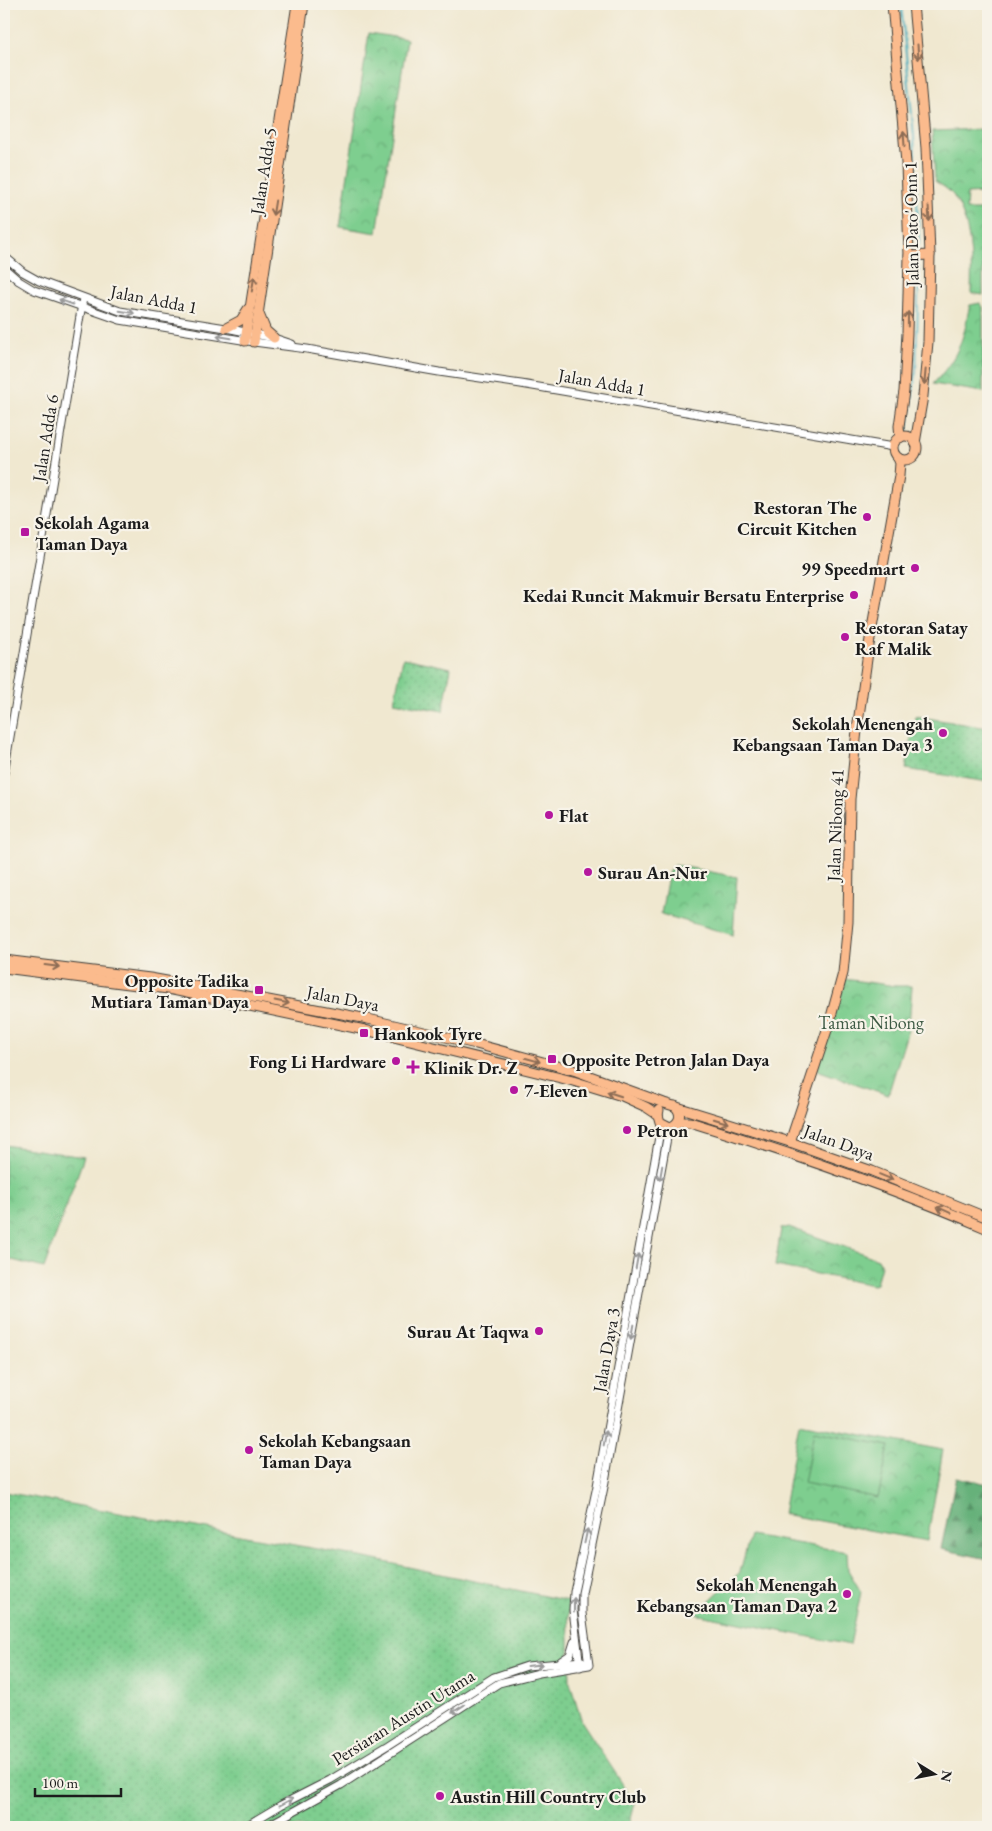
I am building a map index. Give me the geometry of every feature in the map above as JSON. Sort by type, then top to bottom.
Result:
[{"type":"main road","name":"Jalan Adda 5","points":[[250,337],[297,4]]},
{"type":"main road","name":"Jalan Adda 5","points":[[254,310],[304,4]]},
{"type":"main road","name":"Jalan Dato' Onn 1","points":[[892,4],[906,163],[909,256],[904,391],[898,426],[900,438]]},
{"type":"main road","name":"Jalan Dato' Onn 1","points":[[913,4],[926,148],[930,255],[928,342],[923,396],[915,443]]},
{"type":"main road","points":[[909,256],[930,255]]},
{"type":"main road","points":[[226,328],[254,310],[266,332],[274,338]]},
{"type":"main road","points":[[908,437],[915,443],[916,452],[911,458],[902,459],[894,453],[893,447],[900,438],[908,437]]},
{"type":"main road","name":"Jalan Nibong 41","points":[[790,1142],[829,1024],[843,973],[848,922],[850,800],[857,730],[869,645],[902,459]]},
{"type":"main road","name":"Jalan Daya","points":[[4,960],[150,978],[368,1018],[476,1044],[576,1071],[671,1105],[790,1142],[872,1171],[988,1218]]},
{"type":"main road","name":"Jalan Daya","points":[[4,968],[168,988],[373,1031],[573,1081],[646,1106],[659,1118]]},
{"type":"main road","points":[[671,1105],[680,1112],[676,1124],[666,1126],[659,1118],[661,1108],[671,1105]]},
{"type":"main road","name":"Jalan Daya","points":[[676,1124],[690,1122],[787,1152],[934,1206],[988,1229]]},
{"type":"street","name":"Jalan Adda 1","points":[[4,256],[23,272],[40,281],[120,311],[226,328],[250,337],[274,338],[307,349]]},
{"type":"street","name":"Jalan Adda 1","points":[[4,268],[19,281],[34,290],[120,320],[250,337],[439,372],[522,384],[893,447]]},
{"type":"street","name":"Jalan Adda 6","points":[[4,773],[83,298]]},
{"type":"street","name":"Jalan Daya 3","points":[[580,1584],[660,1131],[659,1118]]},
{"type":"street","name":"Jalan Daya 3","points":[[580,1584],[604,1487],[668,1138],[676,1124]]},
{"type":"street","points":[[579,1664],[573,1601],[580,1584]]},
{"type":"street","name":"Persiaran Austin Utama","points":[[265,1827],[341,1785],[499,1683],[588,1662],[580,1584]]},
{"type":"street","points":[[556,1663],[570,1655],[575,1634]]},
{"type":"street","name":"Persiaran Austin Utama","points":[[244,1827],[281,1805],[339,1775],[494,1677],[527,1666],[556,1663],[579,1664]]},
{"type":"green space","points":[[369,33],[407,39],[377,233],[340,227]]},
{"type":"green space","points":[[983,129],[983,193],[967,194],[966,210],[983,210],[983,295],[971,293],[970,242],[959,206],[953,195],[935,181],[932,131]]},
{"type":"green space","points":[[980,303],[983,307],[983,392],[933,384],[950,363],[961,343],[970,305]]},
{"type":"green space","points":[[403,658],[451,668],[443,711],[394,702]]},
{"type":"green space","points":[[915,716],[988,728],[988,782],[906,769]]},
{"type":"green space","points":[[675,865],[737,877],[733,935],[661,914],[669,870]]},
{"type":"green space","name":"Taman Nibong","points":[[844,979],[896,986],[912,986],[909,1027],[888,1095],[817,1070]]},
{"type":"green space","points":[[4,1145],[84,1157],[44,1268],[4,1258]]},
{"type":"green space","points":[[789,1227],[878,1259],[881,1265],[876,1284],[873,1285],[775,1266],[781,1229]]},
{"type":"green space","points":[[799,1423],[943,1450],[927,1541],[783,1514]]},
{"type":"green space","points":[[814,1431],[889,1446],[878,1498],[804,1483]]},
{"type":"green space","points":[[956,1477],[988,1484],[988,1559],[941,1549]]},
{"type":"green space","points":[[4,1492],[366,1558],[568,1601],[570,1682],[582,1722],[635,1803],[629,1827],[4,1827]]},
{"type":"green space","points":[[750,1535],[847,1552],[848,1570],[861,1592],[850,1645],[695,1614],[740,1572]]},
{"type":"waterway","points":[[901,4],[914,136],[919,244]]},
{"type":"waterway","points":[[907,435],[916,371],[919,267]]},
{"type":"place","name":"Restoran The Circuit Kitchen","points":[[867,517]]},
{"type":"place","name":"Sekolah Agama Taman Daya","points":[[25,532]]},
{"type":"place","name":"99 Speedmart","points":[[915,568]]},
{"type":"place","name":"Kedai Runcit Makmuir Bersatu Enterprise","points":[[854,595]]},
{"type":"place","name":"Restoran Satay Raf Malik","points":[[845,637]]},
{"type":"place","name":"Sekolah Menengah Kebangsaan Taman Daya 3","points":[[943,733]]},
{"type":"place","name":"Flat","points":[[549,815]]},
{"type":"place","name":"Surau An-Nur","points":[[588,872]]},
{"type":"place","name":"Opposite Tadika Mutiara Taman Daya","points":[[259,990]]},
{"type":"place","name":"Hankook Tyre","points":[[364,1033]]},
{"type":"place","name":"Opposite Petron Jalan Daya","points":[[552,1059]]},
{"type":"place","name":"Fong Li Hardware","points":[[396,1061]]},
{"type":"place","name":"Klinik Dr. Z","points":[[413,1067]]},
{"type":"place","name":"7-Eleven","points":[[514,1090]]},
{"type":"place","name":"Petron","points":[[627,1130]]},
{"type":"place","name":"Surau At Taqwa","points":[[539,1331]]},
{"type":"place","name":"Sekolah Kebangsaan Taman Daya","points":[[249,1450]]},
{"type":"place","name":"Sekolah Menengah Kebangsaan Taman Daya 2","points":[[847,1594]]},
{"type":"place","name":"Austin Hill Country Club","points":[[440,1796]]}]
